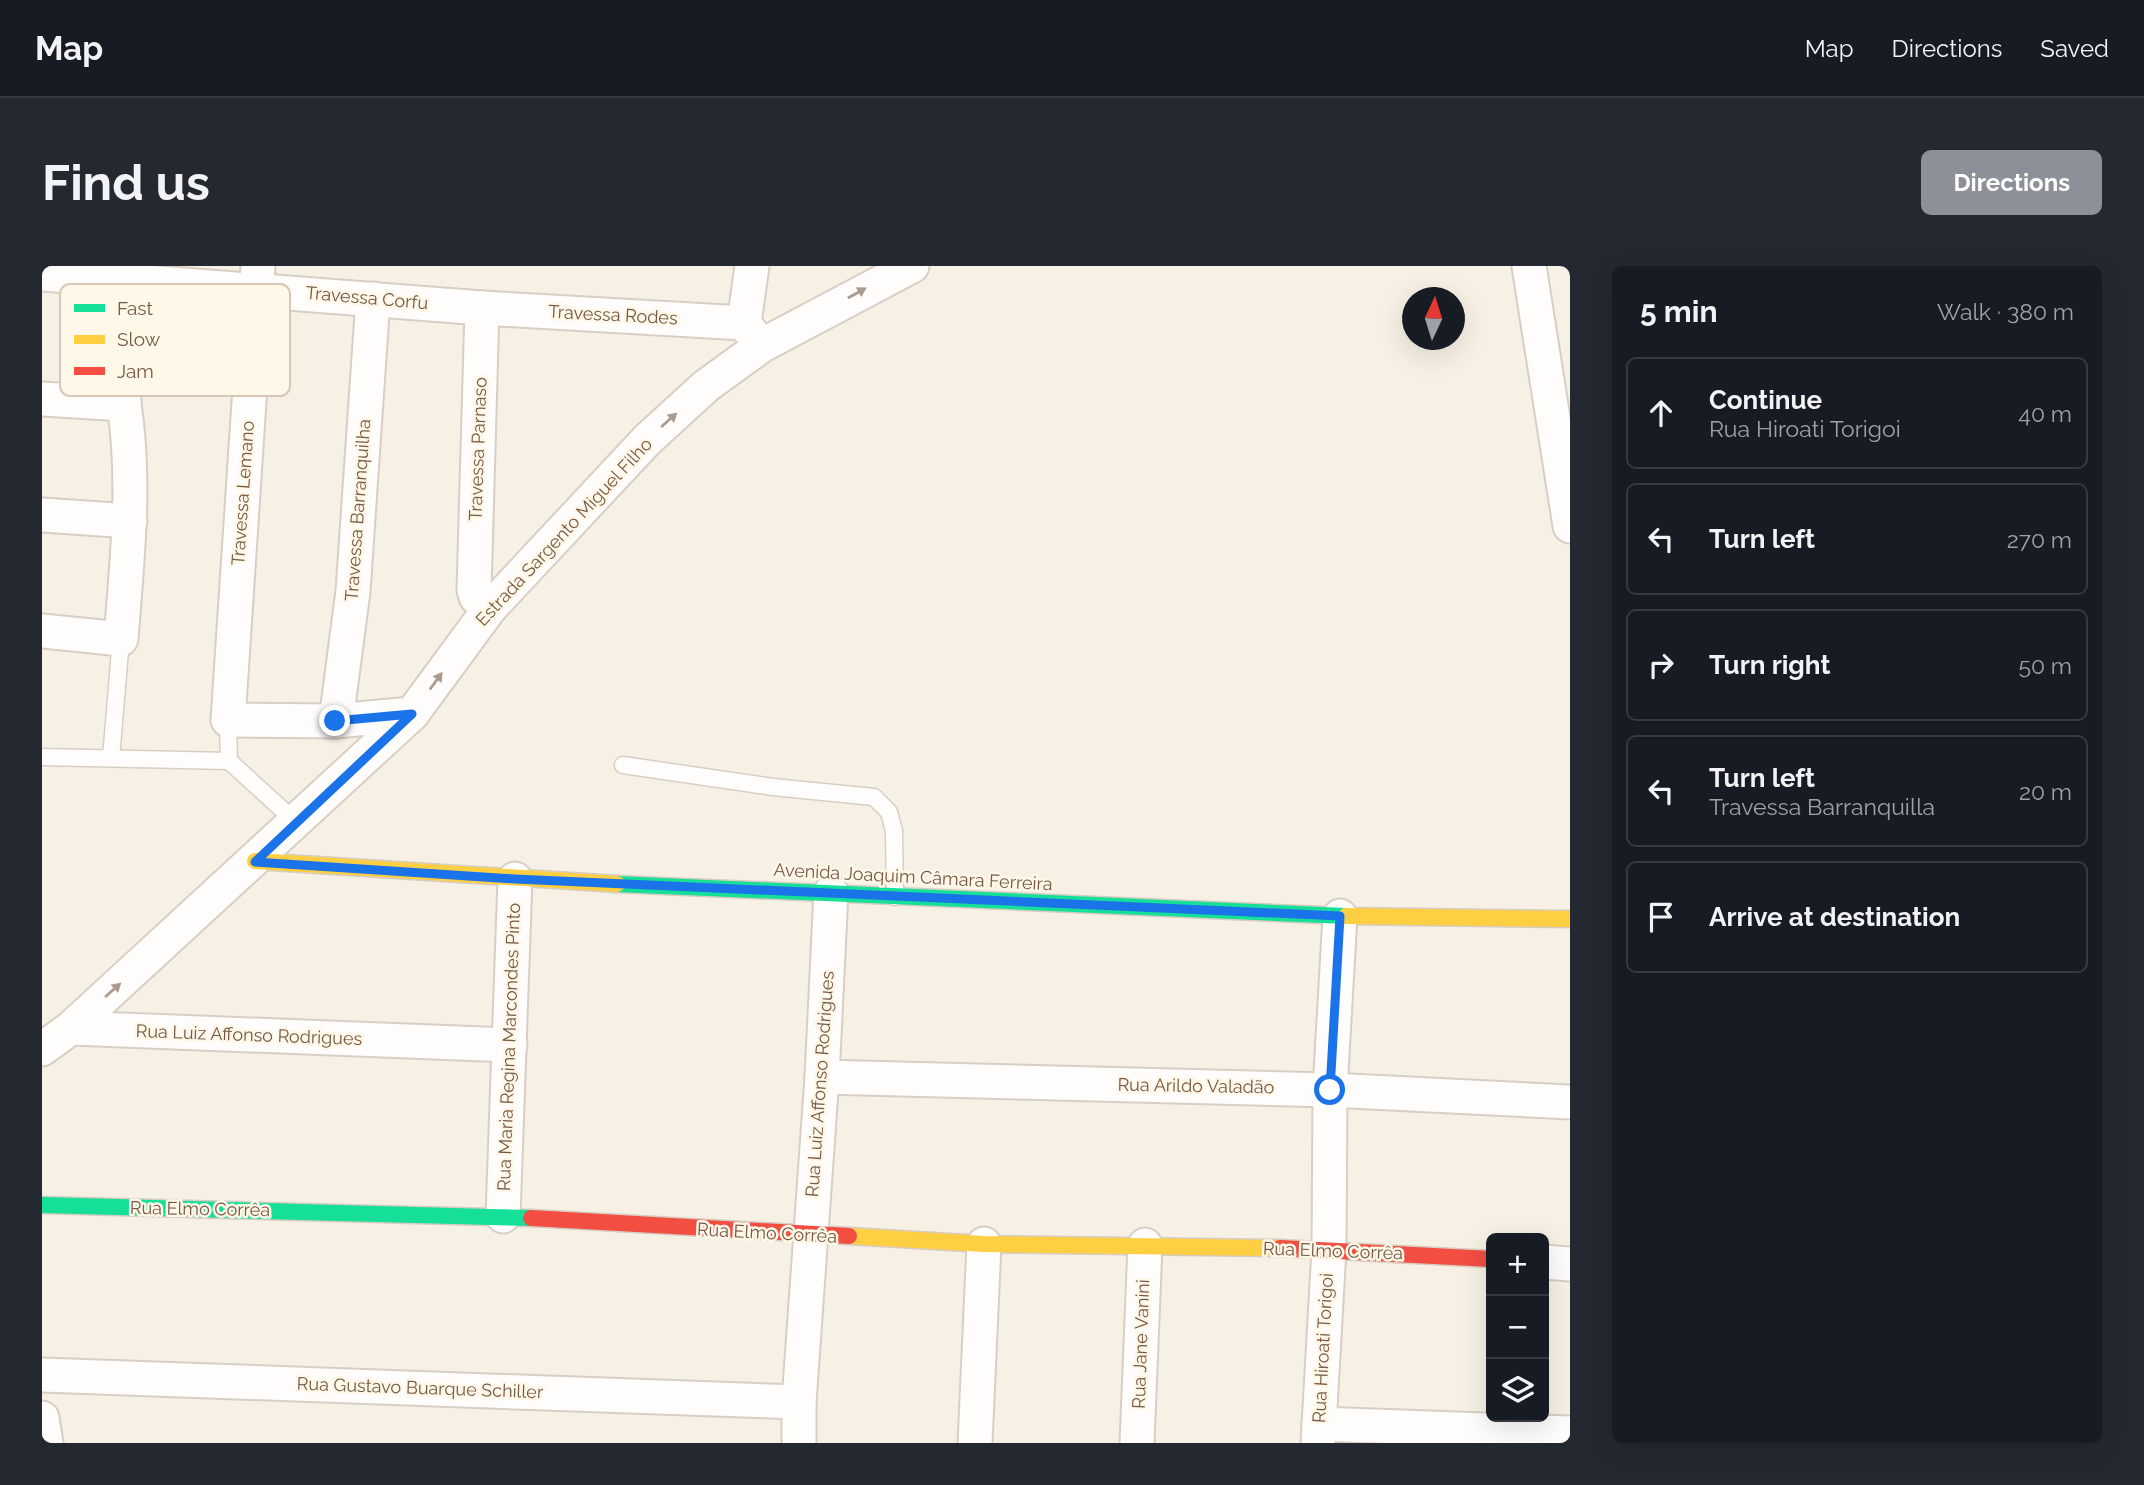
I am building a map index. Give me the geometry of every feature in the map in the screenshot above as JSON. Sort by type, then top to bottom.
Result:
[{"type":"street","points":[[752,266],[753,334]]},
{"type":"street","name":"Estrada Sargento Miguel Filho","points":[[42,1049],[71,1028],[255,862],[412,714],[482,599],[706,386],[753,334],[912,266]]},
{"type":"street","points":[[1529,266],[1562,415],[1570,526]]},
{"type":"street","name":"Travessa Corfu","points":[[42,274],[120,279],[257,278],[373,299],[482,308]]},
{"type":"street","points":[[120,279],[120,284]]},
{"type":"street","name":"Travessa Barranquilha","points":[[335,721],[353,591],[373,299]]},
{"type":"street","name":"Travessa Rodes","points":[[482,308],[753,334]]},
{"type":"street","name":"Travessa Parnaso","points":[[482,308],[482,599]]},
{"type":"street","points":[[42,631],[121,639],[130,521],[129,438],[124,396]]},
{"type":"street","name":"Travessa Lemano","points":[[228,720],[249,396]]},
{"type":"street","points":[[42,399],[124,404]]},
{"type":"street","points":[[42,515],[130,521]]},
{"type":"street","points":[[228,720],[335,721],[412,714]]},
{"type":"street","name":"Avenida Joaquim Câmara Ferreira","points":[[255,862],[515,879],[895,897],[1340,916],[1570,919]]},
{"type":"street","name":"Rua Maria Regina Marcondes Pinto","points":[[503,1216],[515,879]]},
{"type":"street","name":"Rua Luiz Affonso Rodrigues","points":[[799,1443],[799,1402],[822,1077],[831,892]]},
{"type":"street","name":"Rua Hiroati Torigoi","points":[[1318,1433],[1329,1249],[1330,1090],[1340,916]]},
{"type":"street","name":"Rua Luiz Affonso Rodrigues","points":[[71,1028],[510,1045]]},
{"type":"street","name":"Rua Arildo Valadão","points":[[822,1077],[1330,1090],[1570,1102]]},
{"type":"street","name":"Rua Elmo Corrêa","points":[[42,1205],[503,1216],[810,1236],[984,1244],[1329,1249],[1486,1259]]},
{"type":"street","points":[[975,1443],[984,1244]]},
{"type":"street","name":"Rua Jane Vanini","points":[[1137,1443],[1145,1245]]},
{"type":"street","points":[[1549,1262],[1570,1264]]},
{"type":"street","name":"Rua Gustavo Buarque Schiller","points":[[42,1375],[799,1402]]},
{"type":"street","points":[[42,1418],[46,1443]]},
{"type":"street","points":[[1318,1433],[1570,1433]]},
{"type":"lane","points":[[111,758],[121,639]]},
{"type":"lane","points":[[228,720],[229,761]]},
{"type":"lane","points":[[42,757],[229,761],[297,823]]},
{"type":"lane","points":[[623,765],[773,787],[874,797],[890,812],[894,831],[895,897]]},
{"type":"traffic: fast","points":[[617,884],[1346,916]]},
{"type":"traffic: fast","points":[[42,1205],[531,1218]]},
{"type":"traffic: slow","points":[[255,861],[617,884]]},
{"type":"traffic: slow","points":[[1346,916],[1570,919]]},
{"type":"traffic: slow","points":[[849,1236],[984,1244],[1280,1248]]},
{"type":"traffic: jam","points":[[531,1218],[849,1236]]},
{"type":"traffic: jam","points":[[1280,1248],[1486,1259]]},
{"type":"route","points":[[335,721],[412,714],[255,862],[515,879],[1340,916],[1330,1090]]}]
